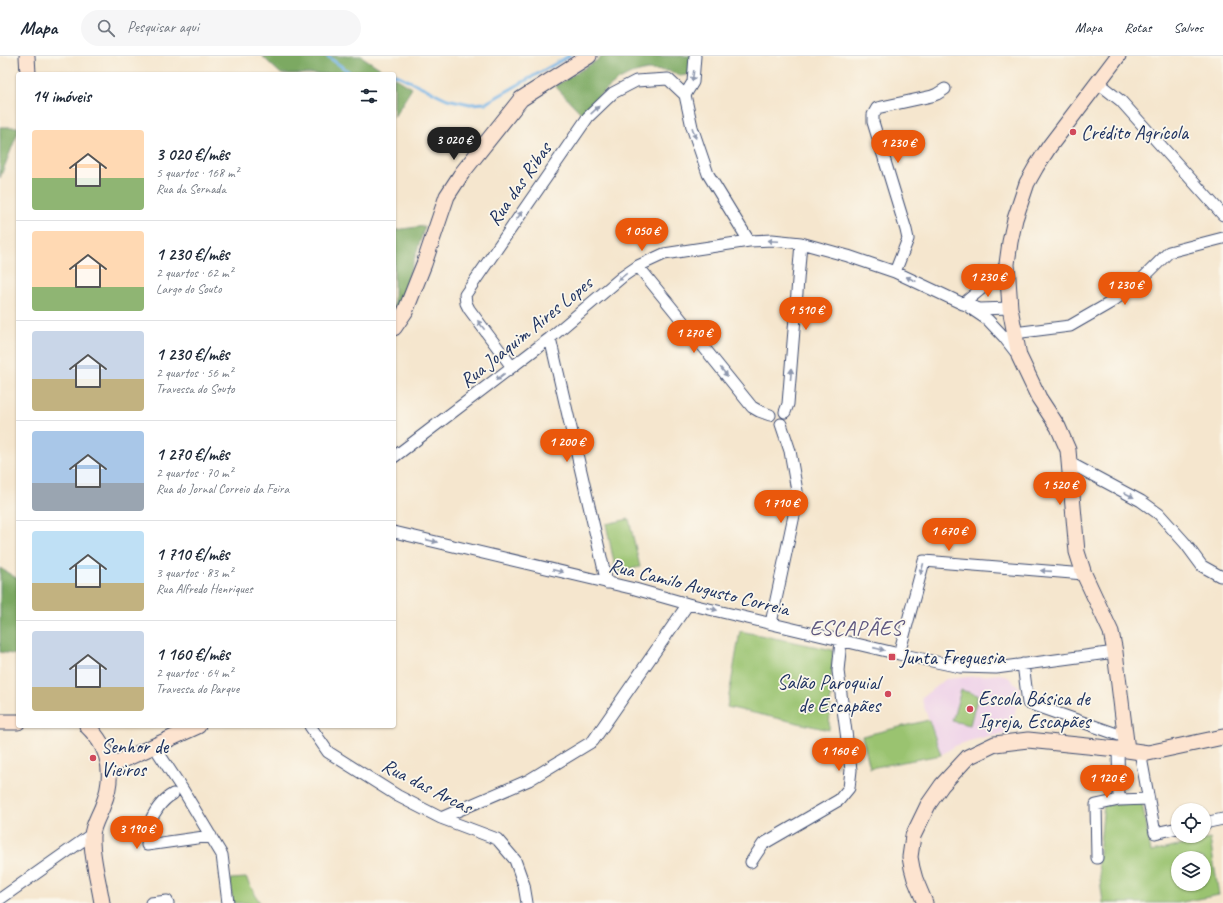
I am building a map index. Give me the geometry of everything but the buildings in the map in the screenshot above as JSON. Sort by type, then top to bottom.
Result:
[{"type":"street","points":[[27,56],[28,72]]},
{"type":"street","points":[[396,325],[405,312],[424,264],[447,196],[456,182],[521,99],[589,56]]},
{"type":"street","points":[[694,56],[693,82],[685,95],[692,127],[708,174],[749,241]]},
{"type":"street","points":[[1019,356],[1010,308],[1008,264],[1010,242],[1015,219],[1027,183],[1036,167],[1049,147],[1118,56]]},
{"type":"street","name":"Rua das Ribas","points":[[512,367],[469,309],[466,303],[465,295],[588,117],[613,93],[636,81],[668,80],[685,95]]},
{"type":"street","points":[[1098,83],[1121,100],[1223,215]]},
{"type":"street","points":[[895,272],[908,239],[873,122],[873,115],[878,108],[932,96],[945,89]]},
{"type":"street","points":[[1014,333],[1070,326],[1110,303],[1139,282],[1169,252],[1223,238]]},
{"type":"street","name":"Rua Joaquim Aires Lopes","points":[[396,455],[550,338],[622,277],[638,266],[664,254],[749,241],[772,240],[801,243],[848,256],[895,272],[963,304]]},
{"type":"street","points":[[784,412],[788,404],[801,243]]},
{"type":"street","points":[[963,304],[1008,264]]},
{"type":"street","points":[[638,266],[752,407],[770,415]]},
{"type":"street","points":[[963,304],[980,309],[1010,308]]},
{"type":"street","points":[[963,304],[988,320],[1019,356],[1039,398],[1058,427],[1068,450],[1077,552],[1084,574],[1111,632],[1128,747],[1149,799],[1155,833],[1171,830]]},
{"type":"street","points":[[550,338],[607,583]]},
{"type":"street","points":[[777,408],[783,410],[786,414],[786,419],[781,424],[772,422],[770,418],[773,410],[777,408]]},
{"type":"street","points":[[771,623],[796,506],[796,491],[790,451],[781,424]]},
{"type":"street","points":[[1070,463],[1141,501],[1159,514],[1185,543],[1202,566],[1220,576],[1223,576]]},
{"type":"street","name":"Rua Camilo Augusto Correia","points":[[396,532],[635,589],[688,604],[960,668],[996,668],[1115,652]]},
{"type":"street","points":[[899,654],[924,561],[1084,574]]},
{"type":"street","points":[[441,818],[529,780],[593,741],[688,604]]},
{"type":"street","points":[[751,862],[763,844],[839,800],[849,788],[851,770],[838,671],[841,640]]},
{"type":"street","points":[[1023,664],[1028,703],[1128,747],[1148,753],[1223,737]]},
{"type":"street","points":[[0,722],[16,722]]},
{"type":"street","points":[[89,728],[97,737],[110,766],[110,779],[104,803],[92,834],[92,848],[102,903]]},
{"type":"street","points":[[110,766],[194,728]]},
{"type":"street","name":"Rua das Arcas","points":[[311,728],[328,752],[398,796],[441,818],[497,838],[515,860],[524,885],[527,903]]},
{"type":"street","points":[[924,903],[915,879],[910,857],[913,836],[928,805],[942,785],[968,757],[995,744],[1028,740],[1128,747]]},
{"type":"street","points":[[154,746],[183,790],[222,855],[228,903]]},
{"type":"street","points":[[1119,800],[1128,747]]},
{"type":"street","points":[[173,794],[167,798],[155,812],[149,826],[147,845],[210,836]]},
{"type":"street","points":[[1097,858],[1096,805],[1119,800],[1149,799]]},
{"type":"street","points":[[1211,822],[1223,819]]},
{"type":"street","points":[[0,899],[92,834]]},
{"type":"street","points":[[151,903],[167,901],[168,903]]},
{"type":"shaded area","name":"Escola Básica de Igreja, Escapães","points":[[1000,674],[1008,677],[1014,682],[1019,687],[1020,691],[1010,734],[989,736],[969,741],[955,746],[941,755],[921,698],[946,679]]},
{"type":"green space","points":[[262,56],[361,56],[386,72],[279,72]]},
{"type":"green space","points":[[603,56],[691,56],[690,71],[687,75],[680,76],[669,71],[647,70],[631,74],[617,81],[599,96],[583,115],[555,86]]},
{"type":"green space","points":[[396,78],[412,88],[396,114]]},
{"type":"green space","points":[[0,127],[16,127],[16,137],[0,178]]},
{"type":"green space","points":[[425,226],[399,307],[396,311],[396,230]]},
{"type":"green space","points":[[629,519],[640,567],[616,572],[606,524]]},
{"type":"green space","points":[[0,568],[16,578],[16,655],[0,652]]},
{"type":"green space","points":[[740,631],[833,650],[829,730],[727,707]]},
{"type":"green space","points":[[961,690],[978,695],[970,725],[952,721]]},
{"type":"green space","points":[[929,720],[941,755],[870,768],[862,736]]},
{"type":"green space","points":[[1142,803],[1151,852],[1192,843],[1211,843],[1219,895],[1178,903],[1103,903],[1098,863],[1104,805]]},
{"type":"green space","points":[[246,878],[260,903],[233,903],[230,879]]},
{"type":"waterway","points":[[327,56],[349,72]]},
{"type":"waterway","points":[[396,74],[447,99],[470,104],[486,103],[569,56]]},
{"type":"place","name":"Crédito Agrícola","points":[[1073,132]]},
{"type":"place","name":"Junta Freguesia","points":[[892,657]]},
{"type":"place","name":"Salão Paroquial de Escapães","points":[[888,694]]},
{"type":"place","name":"Escola Básica de Igreja, Escapães","points":[[970,709]]},
{"type":"place","name":"Senhor de Vieiros","points":[[93,758]]},
{"type":"district","name":"ESCAPÃES","points":[[856,628]]}]
